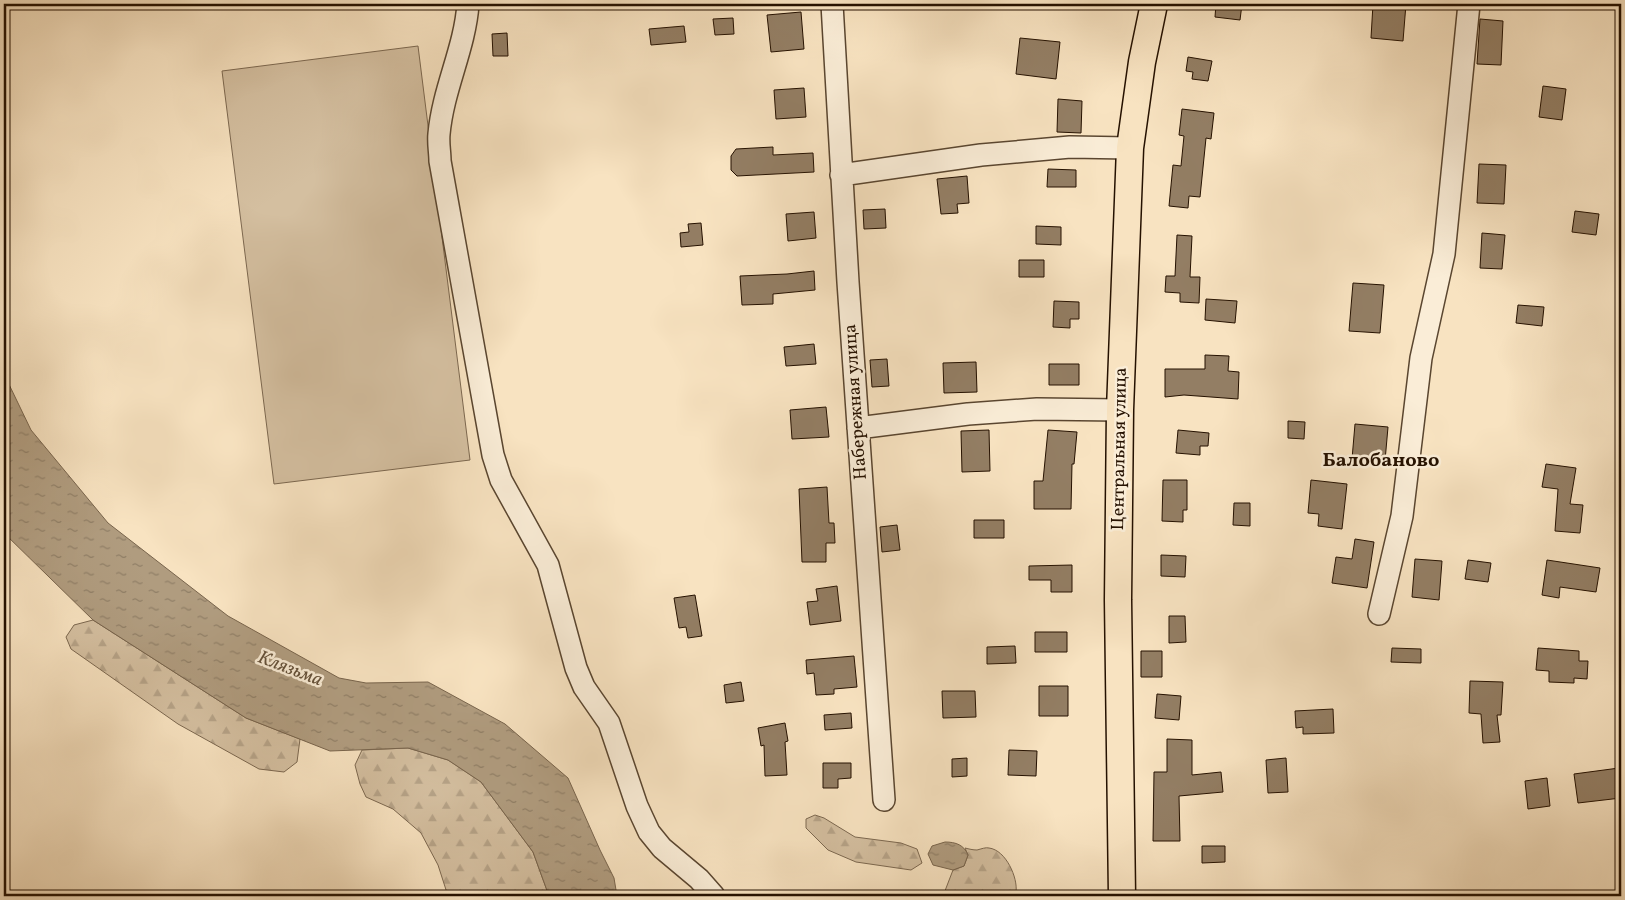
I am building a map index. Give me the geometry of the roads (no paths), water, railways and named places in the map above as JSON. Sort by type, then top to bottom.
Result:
[{"type":"main road","name":"Центральная улица","points":[[1122,896],[1118,600],[1120,410],[1130,148],[1142,62],[1154,4]]},
{"type":"street","points":[[468,4],[464,30],[442,116],[439,136],[440,153],[493,455],[501,480],[548,565],[576,668],[584,687],[609,723],[637,806],[649,832],[662,848],[700,879],[714,896]]},
{"type":"street","name":"Набережная улица","points":[[832,4],[841,175],[884,800]]},
{"type":"street","points":[[1379,614],[1402,516],[1421,358],[1444,254],[1469,4]]},
{"type":"street","points":[[841,175],[981,155],[1070,147],[1130,148]]},
{"type":"street","points":[[858,428],[968,414],[1027,410],[1120,410]]},
{"type":"water","name":"Клязьма","points":[[4,374],[31,430],[108,523],[228,616],[339,678],[366,683],[428,682],[505,724],[568,778],[614,878],[617,896],[549,896],[533,852],[481,782],[448,760],[408,748],[330,751],[246,718],[93,620],[4,533]]},
{"type":"water","points":[[945,842],[956,843],[962,846],[968,855],[964,866],[953,870],[933,865],[928,854],[932,846]]},
{"type":"district","name":"Балобаново","points":[[1381,461]]}]
